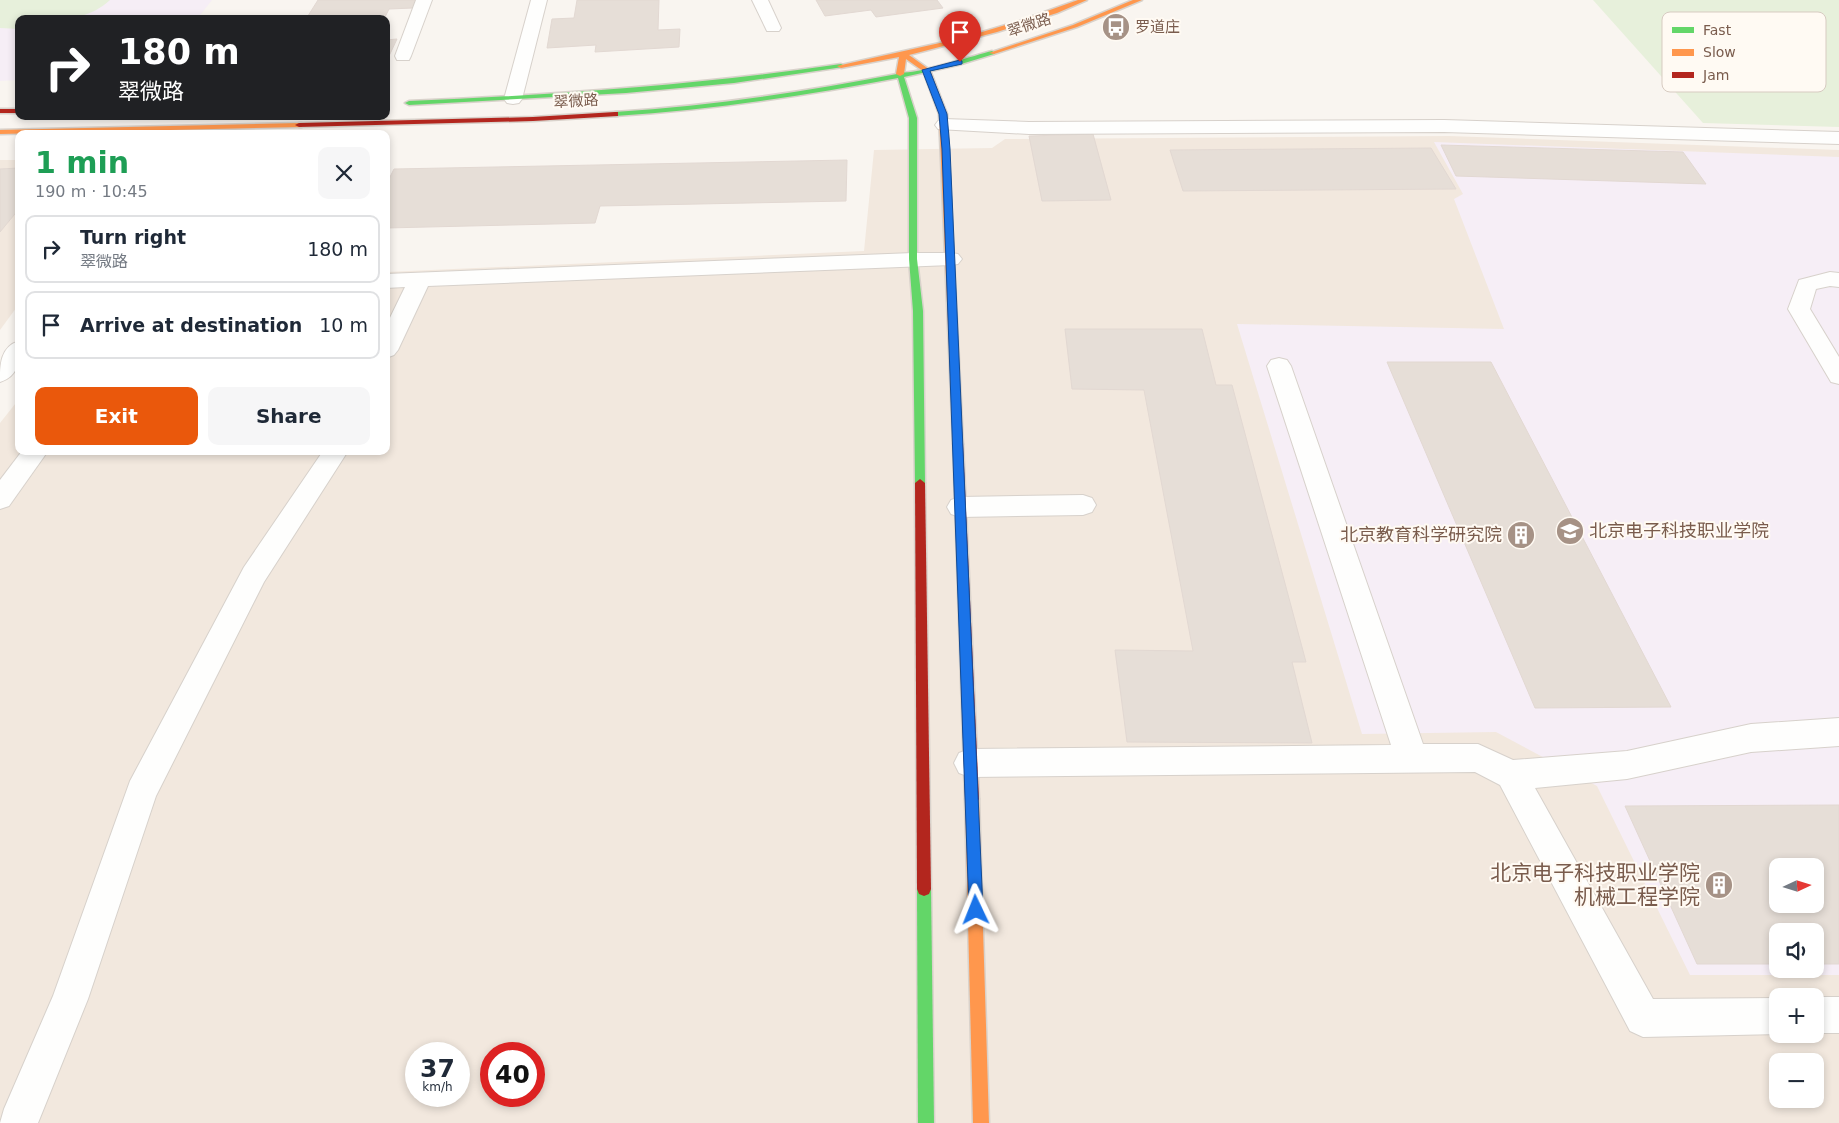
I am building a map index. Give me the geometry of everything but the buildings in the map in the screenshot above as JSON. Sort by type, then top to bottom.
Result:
[{"type":"street","points":[[403,56],[424,0]]},
{"type":"street","points":[[514,99],[539,0]]},
{"type":"street","points":[[760,0],[773,28]]},
{"type":"street","name":"翠微路","points":[[396,103],[514,99],[659,90],[770,78],[903,54],[959,41],[1047,14],[1084,0]]},
{"type":"street","name":"翠微路","points":[[209,130],[259,130],[659,112],[786,96],[900,76],[976,58],[1057,32],[1139,0]]},
{"type":"street","points":[[926,1123],[918,311],[912,258],[913,118],[900,76],[903,54],[926,70],[943,114],[944,125],[951,259],[970,763],[981,1123]]},
{"type":"street","points":[[0,111],[15,111]]},
{"type":"street","points":[[944,125],[1029,128],[1444,126],[1839,138]]},
{"type":"street","name":"翠微路","points":[[0,132],[15,132]]},
{"type":"street","points":[[390,281],[912,258],[951,259]]},
{"type":"street","points":[[390,342],[420,279]]},
{"type":"street","points":[[1839,280],[1807,285],[1799,309],[1839,376]]},
{"type":"street","points":[[0,374],[15,354]]},
{"type":"street","points":[[1279,366],[1412,759]]},
{"type":"street","points":[[0,499],[33,455]]},
{"type":"street","points":[[18,1123],[70,999],[141,792],[254,575],[333,455]]},
{"type":"street","points":[[960,507],[1082,505]]},
{"type":"street","points":[[970,763],[1478,758],[1511,775],[1627,765],[1751,738],[1839,732]]},
{"type":"street","points":[[1511,775],[1643,1018],[1769,1016]]},
{"type":"street","points":[[1824,1015],[1839,1015]]},
{"type":"shaded area","points":[[0,0],[212,0],[200,15],[15,15],[15,80],[0,81]]},
{"type":"shaded area","points":[[1449,136],[1839,150],[1839,1123],[0,1123],[0,423],[15,404],[15,455],[390,455],[390,272],[864,251],[874,150],[992,148],[1005,139]]},
{"type":"shaded area","name":"北京电子科技职业学院","points":[[1434,142],[1839,157],[1839,975],[1824,975],[1824,923],[1769,923],[1769,975],[1690,975],[1597,786],[1496,732],[1362,734],[1237,324],[1504,329],[1454,199],[1463,194]]},
{"type":"shaded area","points":[[0,160],[15,160],[15,309],[0,330]]},
{"type":"green space","points":[[0,0],[110,0],[100,8],[84,15],[15,15],[15,29],[0,28]]},
{"type":"green space","points":[[1593,0],[1839,0],[1839,127],[1703,123],[1675,92],[1826,92],[1826,12],[1662,12],[1662,77]]},
{"type":"traffic: fast","points":[[615,114],[701,107],[815,91],[919,72],[956,64],[992,53]]},
{"type":"traffic: fast","points":[[409,103],[626,91],[734,81],[841,66]]},
{"type":"traffic: fast","points":[[900,74],[913,118],[913,259],[918,311],[920,483]]},
{"type":"traffic: fast","points":[[924,889],[926,1123]]},
{"type":"traffic: slow","points":[[841,66],[934,47],[994,31],[1084,0]]},
{"type":"traffic: slow","points":[[992,53],[1075,26],[1139,0]]},
{"type":"traffic: slow","points":[[900,74],[903,54],[926,70],[943,114],[958,444]]},
{"type":"traffic: slow","points":[[85,130],[299,125]]},
{"type":"traffic: slow","points":[[0,132],[15,132]]},
{"type":"traffic: slow","points":[[972,799],[981,1123]]},
{"type":"traffic: jam","points":[[0,111],[15,111]]},
{"type":"traffic: jam","points":[[299,125],[533,119],[615,114]]},
{"type":"traffic: jam","points":[[958,444],[972,799]]},
{"type":"traffic: jam","points":[[920,483],[924,889]]},
{"type":"place","name":"罗道庄","points":[[1116,27]]},
{"type":"place","name":"北京电子科技职业学院","points":[[1570,531]]},
{"type":"place","name":"北京教育科学研究院","points":[[1521,535]]},
{"type":"place","name":"北京电子科技职业学院 机械工程学院","points":[[1719,885]]},
{"type":"route","points":[[960,62],[926,70],[943,114],[946,149],[976,910]]}]
